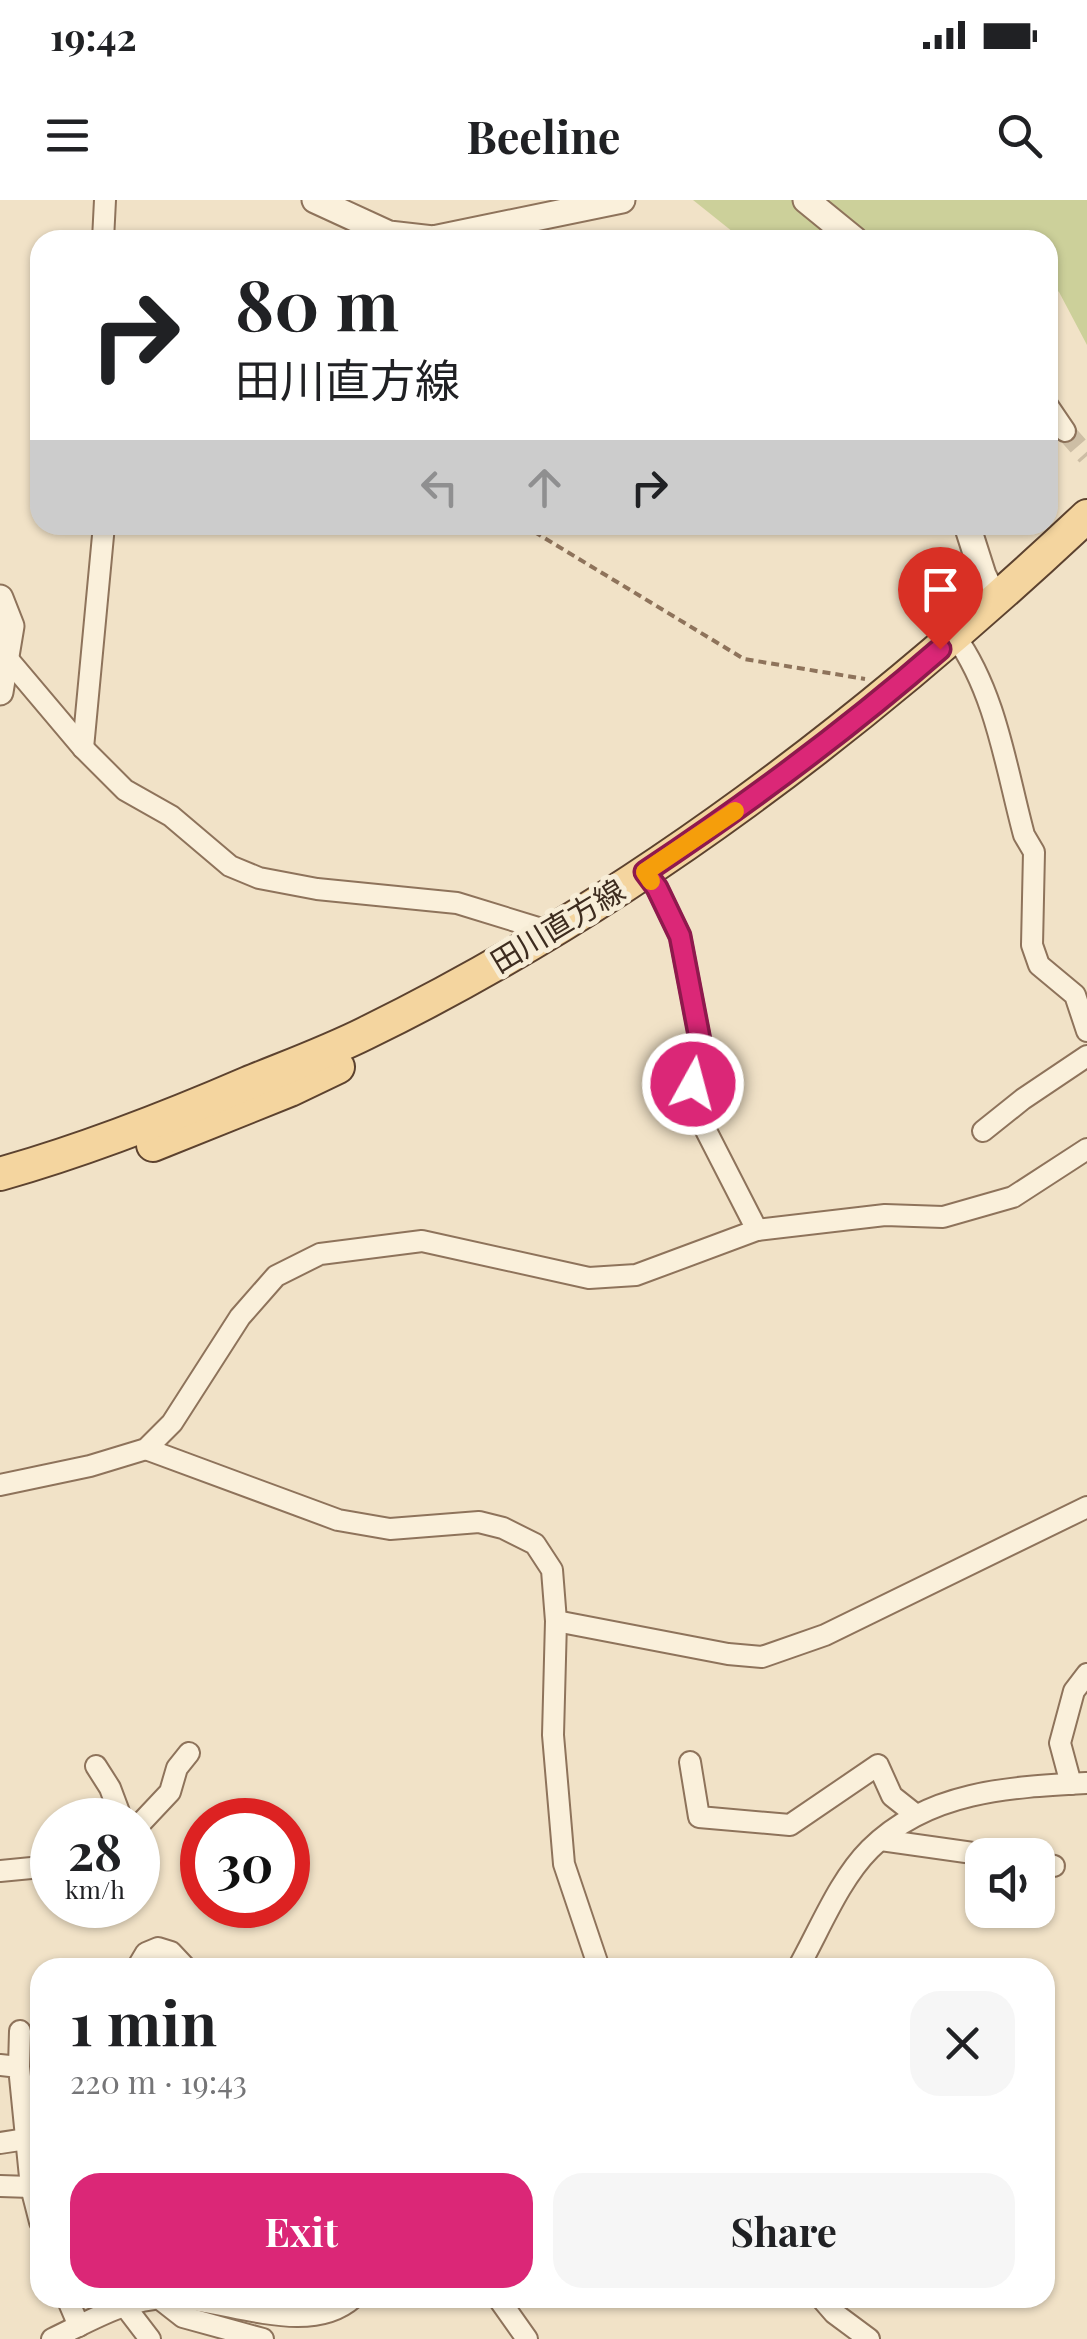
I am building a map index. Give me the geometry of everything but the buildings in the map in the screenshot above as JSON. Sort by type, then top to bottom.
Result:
[{"type":"main road","name":"田川直方線","points":[[0,1197],[194,1131],[290,1090],[470,1001],[562,948],[899,685],[961,644],[996,601],[1087,516]]},
{"type":"main road","name":"田川直方線","points":[[0,1174],[48,1161],[193,1107],[365,1034],[548,931],[731,838],[1087,541]]},
{"type":"street","points":[[104,230],[105,200]]},
{"type":"street","points":[[315,200],[380,230]]},
{"type":"street","points":[[472,230],[622,200]]},
{"type":"street","points":[[806,200],[843,230]]},
{"type":"street","points":[[1058,421],[1065,431]]},
{"type":"street","points":[[83,748],[103,535]]},
{"type":"street","points":[[970,535],[996,601]]},
{"type":"street","points":[[0,598],[11,626],[0,692]]},
{"type":"street","points":[[961,644],[988,697],[1024,835],[1034,852],[1032,945],[1039,965],[1075,995],[1087,1031]]},
{"type":"street","points":[[7,658],[83,748],[125,790],[172,816],[230,866],[259,878],[317,890],[457,903],[548,931]]},
{"type":"street","points":[[651,880],[680,936],[702,1051],[693,1084],[695,1109],[757,1230]]},
{"type":"street","points":[[983,1131],[1022,1099],[1087,1056]]},
{"type":"street","points":[[0,1484],[90,1466],[146,1449],[172,1423],[240,1318],[276,1276],[320,1254],[422,1241],[589,1278],[636,1276],[757,1230],[885,1216],[943,1217],[1013,1197],[1086,1157]]},
{"type":"street","points":[[146,1449],[338,1520],[390,1529],[479,1522],[504,1528],[535,1544],[552,1570],[556,1621],[553,1735],[564,1864],[595,1958]]},
{"type":"street","points":[[556,1621],[762,1658],[825,1636],[1087,1508]]},
{"type":"street","points":[[803,1958],[845,1882],[870,1849],[916,1815],[971,1793],[1079,1784],[1060,1742],[1074,1691],[1087,1674]]},
{"type":"street","points":[[160,1803],[170,1792],[177,1768],[188,1753]]},
{"type":"street","points":[[690,1762],[699,1817],[790,1825],[878,1765],[892,1796],[916,1815]]},
{"type":"street","points":[[96,1766],[114,1798]]},
{"type":"street","points":[[881,1840],[965,1852]]},
{"type":"street","points":[[0,1871],[30,1868]]},
{"type":"street","points":[[143,1958],[158,1948],[177,1958]]},
{"type":"street","points":[[20,2031],[9,2066],[30,2140]]},
{"type":"street","points":[[0,2143],[30,2143]]},
{"type":"street","points":[[0,2186],[30,2187]]},
{"type":"street","points":[[71,2308],[79,2326]]},
{"type":"street","points":[[52,2339],[118,2308]]},
{"type":"street","points":[[126,2308],[150,2339]]},
{"type":"street","points":[[171,2308],[182,2317],[264,2339]]},
{"type":"street","points":[[234,2308],[316,2318],[342,2308]]},
{"type":"street","points":[[505,2308],[528,2339]]},
{"type":"street","points":[[830,2308],[868,2339]]},
{"type":"path","points":[[539,535],[744,659],[899,685]]},
{"type":"green space","points":[[693,200],[1087,200],[1087,345],[1058,291],[1058,230],[730,230]]},
{"type":"tunnel","points":[[1065,431],[1087,456]]},
{"type":"slow traffic","points":[[651,881],[645,872],[735,811]]},
{"type":"route","points":[[693,1084],[702,1051],[680,936],[645,872],[720,822],[940,649]]}]
